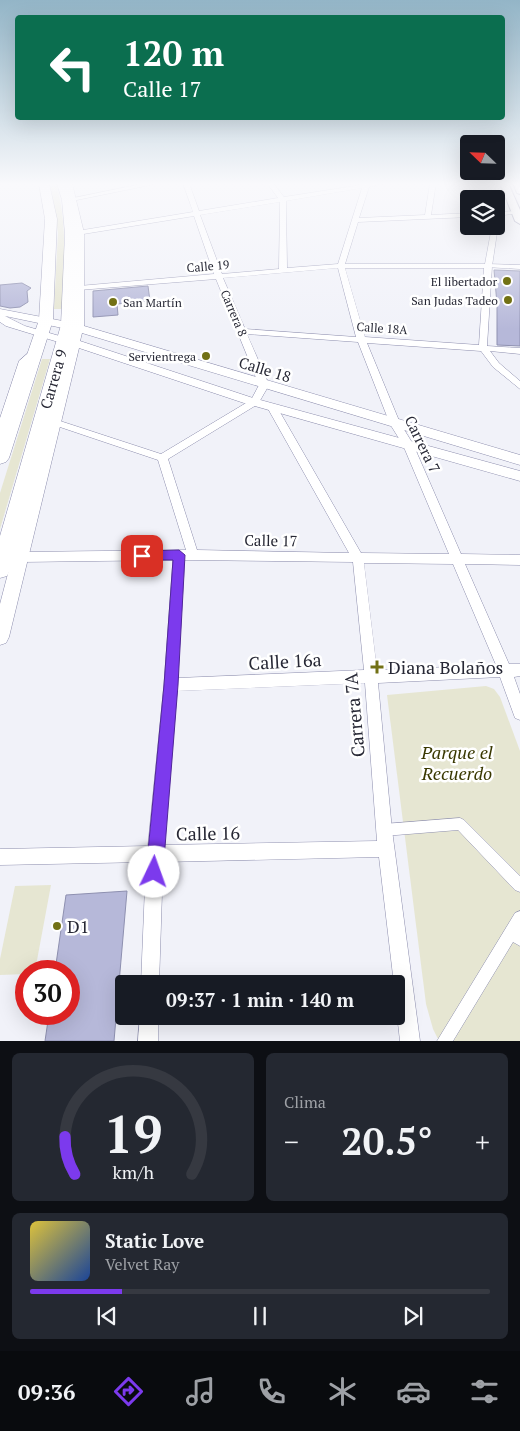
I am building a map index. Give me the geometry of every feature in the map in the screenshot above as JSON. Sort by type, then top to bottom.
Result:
[{"type":"main road","name":"Carrera 9","points":[[0,458],[3,430],[46,320],[50,232]]},
{"type":"main road","name":"Carrera 9","points":[[0,570],[71,335],[75,234]]},
{"type":"street","points":[[0,637],[66,371],[79,288],[75,234],[90,232]]},
{"type":"street","name":"Carrera 8","points":[[203,232],[219,277],[264,385]]},
{"type":"street","points":[[283,232],[283,270]]},
{"type":"street","points":[[341,266],[351,232]]},
{"type":"street","points":[[493,235],[488,266],[483,348],[496,366],[520,386]]},
{"type":"street","name":"Calle 19","points":[[79,288],[341,266],[488,266]]},
{"type":"street","name":"Carrera 7","points":[[341,266],[361,339],[395,424],[408,444],[505,671],[520,713]]},
{"type":"street","points":[[488,266],[520,267]]},
{"type":"street","name":"Calle 18","points":[[0,312],[46,320],[108,355],[255,402],[520,476]]},
{"type":"street","name":"Calle 18","points":[[0,318],[15,327],[41,335],[71,335],[264,385],[520,460]]},
{"type":"street","name":"Calle 18A","points":[[242,331],[520,351]]},
{"type":"street","points":[[66,371],[79,360],[88,356],[108,355]]},
{"type":"street","points":[[54,422],[162,458],[255,402],[264,385]]},
{"type":"street","name":"Carrera 7A","points":[[272,407],[358,558],[372,676],[386,849],[410,1041]]},
{"type":"street","points":[[150,975],[155,854],[171,685],[186,555],[162,458]]},
{"type":"street","name":"Calle 17","points":[[21,557],[186,555],[520,560]]},
{"type":"street","name":"Calle 16a","points":[[171,685],[520,670]]},
{"type":"street","points":[[384,830],[460,824],[520,885]]},
{"type":"street","name":"Calle 16","points":[[0,857],[386,849]]},
{"type":"street","points":[[444,1041],[516,935],[520,918]]},
{"type":"street","points":[[148,1041],[149,1025]]},
{"type":"green space","points":[[64,232],[64,276],[62,309],[54,309],[58,233]]},
{"type":"green space","points":[[42,359],[50,359],[0,529],[0,493]]},
{"type":"green space","name":"Parque el Recuerdo","points":[[486,686],[494,689],[500,697],[520,751],[520,1041],[439,1041],[433,1029],[426,1004],[387,695]]},
{"type":"green space","points":[[51,885],[37,960],[15,960],[15,974],[0,975],[0,959],[15,886]]},
{"type":"building","points":[[494,270],[520,271],[520,346],[497,345],[497,304]]},
{"type":"building","points":[[22,283],[31,288],[27,291],[28,302],[20,307],[0,306],[0,285]]},
{"type":"building","name":"San Martín","points":[[148,286],[150,301],[117,304],[118,315],[93,317],[93,291]]},
{"type":"building","points":[[127,891],[120,975],[115,975],[114,1041],[45,1041],[47,1025],[80,1025],[80,960],[57,960],[66,895]]},
{"type":"place","name":"El libertador","points":[[507,281]]},
{"type":"place","name":"San Judas Tadeo","points":[[508,300]]},
{"type":"place","name":"San Martín","points":[[113,302]]},
{"type":"place","name":"Servientrega","points":[[206,356]]},
{"type":"place","name":"Diana Bolaños","points":[[377,667]]},
{"type":"place","name":"D1","points":[[57,926]]},
{"type":"route","points":[[142,556],[179,555],[171,685],[154,872]]}]
